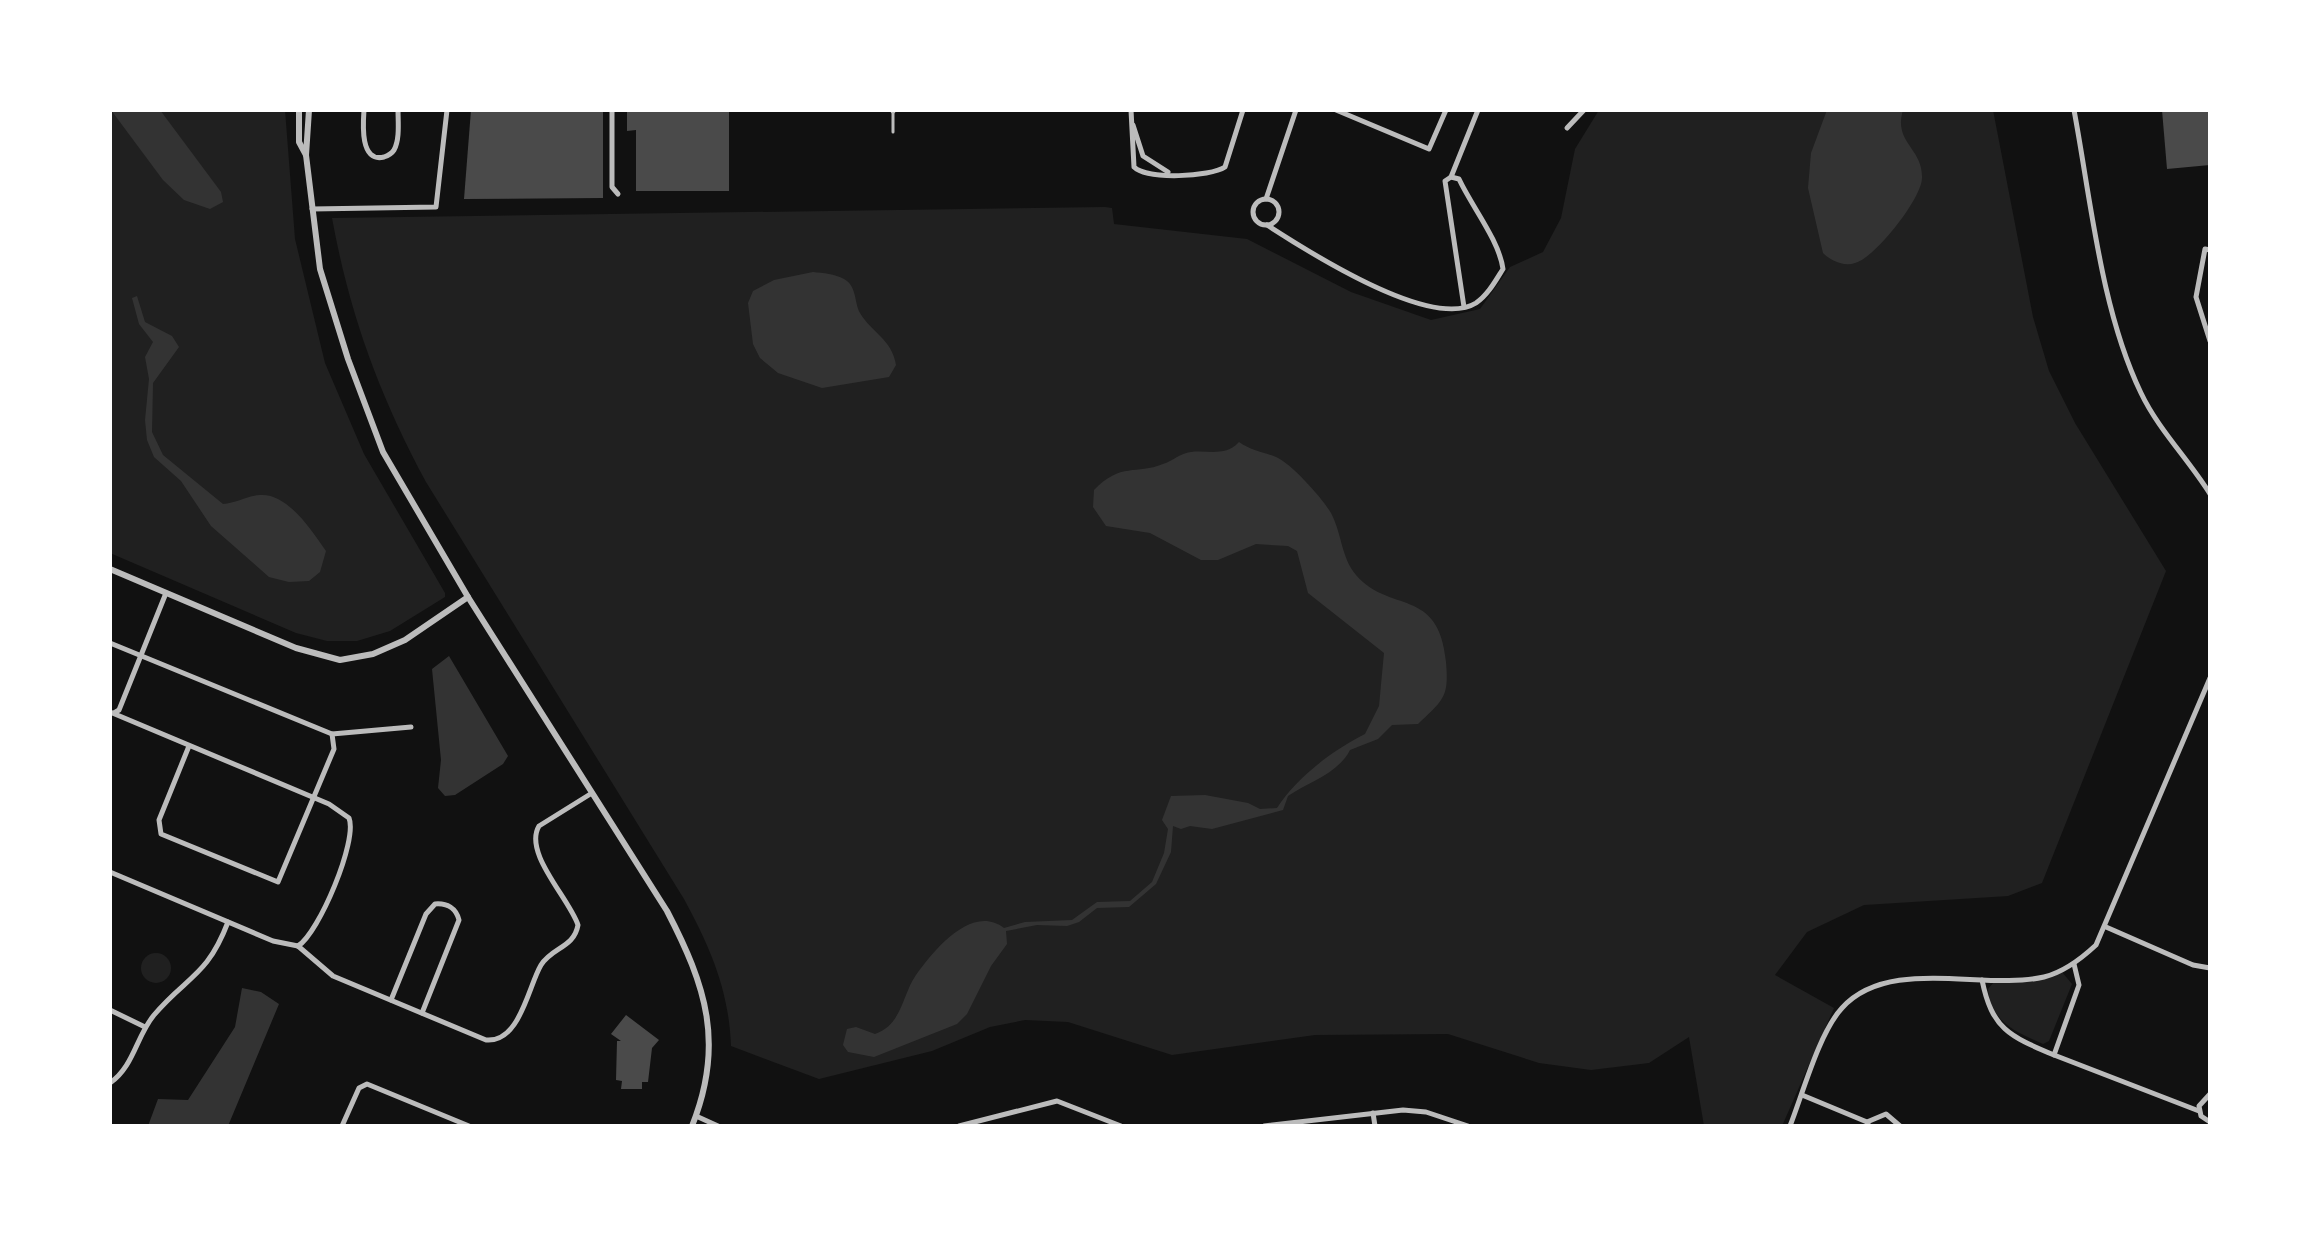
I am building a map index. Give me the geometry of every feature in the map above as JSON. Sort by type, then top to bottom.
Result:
[{"type":"street","points":[[299,110],[299,142],[306,155]]},
{"type":"street","points":[[309,110],[306,155],[320,269],[348,359],[383,452],[468,597],[667,911],[690,956],[707,1006],[707,1081],[692,1126]]},
{"type":"street","points":[[364,110],[366,147],[371,155],[379,158],[388,157],[395,149],[398,110]]},
{"type":"street","points":[[312,209],[436,207],[447,110]]},
{"type":"street","points":[[612,110],[612,187],[618,194]]},
{"type":"street","points":[[1131,110],[1134,167],[1140,173],[1173,174],[1215,173],[1225,167],[1243,110]]},
{"type":"street","points":[[1266,199],[1296,110]]},
{"type":"street","points":[[1336,110],[1429,149],[1446,110]]},
{"type":"street","points":[[1464,307],[1445,181],[1451,177],[1478,110]]},
{"type":"street","points":[[1567,128],[1584,110]]},
{"type":"street","points":[[2074,110],[2122,349],[2143,397],[2210,494]]},
{"type":"street","points":[[1131,121],[1143,156],[1173,174]]},
{"type":"street","points":[[1267,225],[1275,222],[1279,214],[1274,202],[1266,199],[1258,202],[1253,213],[1256,220],[1365,281],[1435,309],[1464,307],[1476,303],[1503,269],[1496,245],[1474,212],[1459,179],[1451,177]]},
{"type":"street","points":[[2207,249],[2196,297],[2210,341]]},
{"type":"street","points":[[110,569],[296,648],[340,660],[373,654],[405,640],[468,597]]},
{"type":"street","points":[[112,713],[119,710],[166,593]]},
{"type":"street","points":[[110,643],[332,734],[411,727]]},
{"type":"street","points":[[1790,1126],[1841,1009],[1861,992],[1932,977],[1982,980],[2044,977],[2074,964],[2096,945],[2210,678]]},
{"type":"street","points":[[112,713],[345,814],[353,834],[315,928],[298,946]]},
{"type":"street","points":[[189,746],[159,820],[161,834],[278,882],[334,749],[332,734]]},
{"type":"street","points":[[110,872],[273,941],[298,946],[333,976],[486,1040],[500,1038],[512,1027],[541,966],[551,954],[570,943],[578,925],[535,850],[535,834],[539,826],[593,793]]},
{"type":"street","points":[[391,1000],[426,914],[435,904],[445,904],[454,910],[459,920],[422,1013]]},
{"type":"street","points":[[110,1083],[130,1063],[145,1027],[209,964],[228,922]]},
{"type":"street","points":[[2106,927],[2193,965],[2210,968]]},
{"type":"street","points":[[2054,1055],[2079,985],[2074,964]]},
{"type":"street","points":[[1982,980],[1987,1005],[1997,1024],[2018,1040],[2199,1111],[2210,1122]]},
{"type":"street","points":[[110,1010],[145,1027]]},
{"type":"street","points":[[342,1126],[359,1088],[367,1084],[469,1126]]},
{"type":"street","points":[[2199,1111],[2200,1102],[2210,1094]]},
{"type":"street","points":[[1802,1095],[1868,1124],[1886,1114],[1900,1126]]},
{"type":"street","points":[[959,1126],[1057,1101],[1121,1126]]},
{"type":"street","points":[[1264,1126],[1413,1110],[1468,1126]]},
{"type":"street","points":[[1373,1113],[1375,1126]]},
{"type":"street","points":[[696,1116],[718,1126]]},
{"type":"lane","points":[[893,111],[893,132]]},
{"type":"shaded area","points":[[110,110],[285,110],[295,239],[325,363],[364,454],[445,593],[445,597],[390,631],[357,641],[327,641],[296,633],[110,553]]},
{"type":"shaded area","points":[[111,110],[160,110],[221,192],[223,202],[210,209],[184,200],[163,180]]},
{"type":"shaded area","points":[[1599,110],[1993,110],[2033,317],[2049,371],[2075,423],[2166,571],[2042,883],[2008,896],[1864,905],[1807,932],[1775,975],[1834,1008],[1782,1126],[1704,1126],[1689,1037],[1649,1063],[1591,1070],[1539,1063],[1448,1034],[1315,1035],[1172,1055],[1068,1022],[1025,1020],[990,1027],[932,1051],[819,1079],[731,1046],[722,988],[702,934],[684,899],[426,482],[409,449],[380,386],[357,321],[332,218],[1105,207],[1112,208],[1114,224],[1247,239],[1351,292],[1431,320],[1480,309],[1510,267],[1543,252],[1561,218],[1575,149]]},
{"type":"shaded area","points":[[1827,110],[1903,110],[1902,130],[1921,168],[1920,187],[1896,226],[1864,259],[1850,264],[1837,262],[1823,253],[1808,188],[1811,153]]},
{"type":"shaded area","points":[[813,272],[837,276],[851,286],[860,313],[886,342],[894,356],[896,365],[889,377],[822,388],[778,373],[760,358],[753,344],[748,303],[753,291],[774,280]]},
{"type":"shaded area","points":[[137,296],[145,322],[172,336],[179,347],[153,383],[152,432],[163,455],[223,504],[260,495],[280,500],[289,507],[326,551],[320,572],[309,581],[289,582],[269,577],[211,526],[181,481],[154,457],[147,440],[145,420],[149,379],[145,357],[153,342],[139,324],[132,298]]},
{"type":"shaded area","points":[[1239,442],[1283,461],[1314,491],[1331,513],[1351,568],[1369,587],[1423,611],[1434,622],[1446,662],[1447,683],[1443,697],[1418,724],[1392,725],[1378,739],[1350,750],[1330,771],[1288,796],[1283,810],[1212,829],[1173,826],[1171,852],[1156,884],[1129,907],[1097,908],[1079,922],[1067,926],[1037,925],[1006,931],[1007,944],[991,966],[967,1014],[957,1024],[874,1057],[848,1052],[843,1045],[847,1029],[856,1027],[875,1034],[891,1024],[923,965],[954,933],[967,926],[979,921],[992,922],[1004,928],[1025,922],[1072,920],[1097,902],[1130,901],[1152,882],[1164,853],[1168,829],[1162,820],[1171,796],[1205,795],[1248,803],[1260,809],[1277,808],[1316,765],[1365,734],[1379,706],[1384,653],[1308,593],[1297,551],[1288,546],[1256,544],[1218,560],[1201,560],[1150,533],[1106,526],[1093,507],[1094,490],[1112,476],[1167,463],[1187,453],[1228,450]]},
{"type":"shaded area","points":[[449,656],[508,756],[503,764],[455,795],[445,796],[438,788],[441,760],[432,669]]},
{"type":"shaded area","points":[[156,953],[167,957],[171,968],[167,979],[156,983],[145,979],[141,968],[145,957]]},
{"type":"shaded area","points":[[2062,972],[2072,984],[2049,1041],[2043,1044],[2015,1030],[1994,1010],[1988,989],[1994,982],[2026,982]]},
{"type":"shaded area","points":[[242,988],[261,992],[279,1004],[228,1126],[148,1126],[158,1099],[188,1100],[235,1027]]},
{"type":"building","points":[[471,110],[603,110],[603,198],[464,199]]},
{"type":"building","points":[[627,110],[729,110],[729,191],[636,191],[636,130],[627,131]]},
{"type":"building","points":[[2162,110],[2210,110],[2210,165],[2167,169]]},
{"type":"building","points":[[626,1015],[659,1040],[652,1048],[648,1082],[642,1082],[642,1089],[621,1089],[622,1081],[616,1080],[617,1041],[621,1041],[611,1034]]}]
